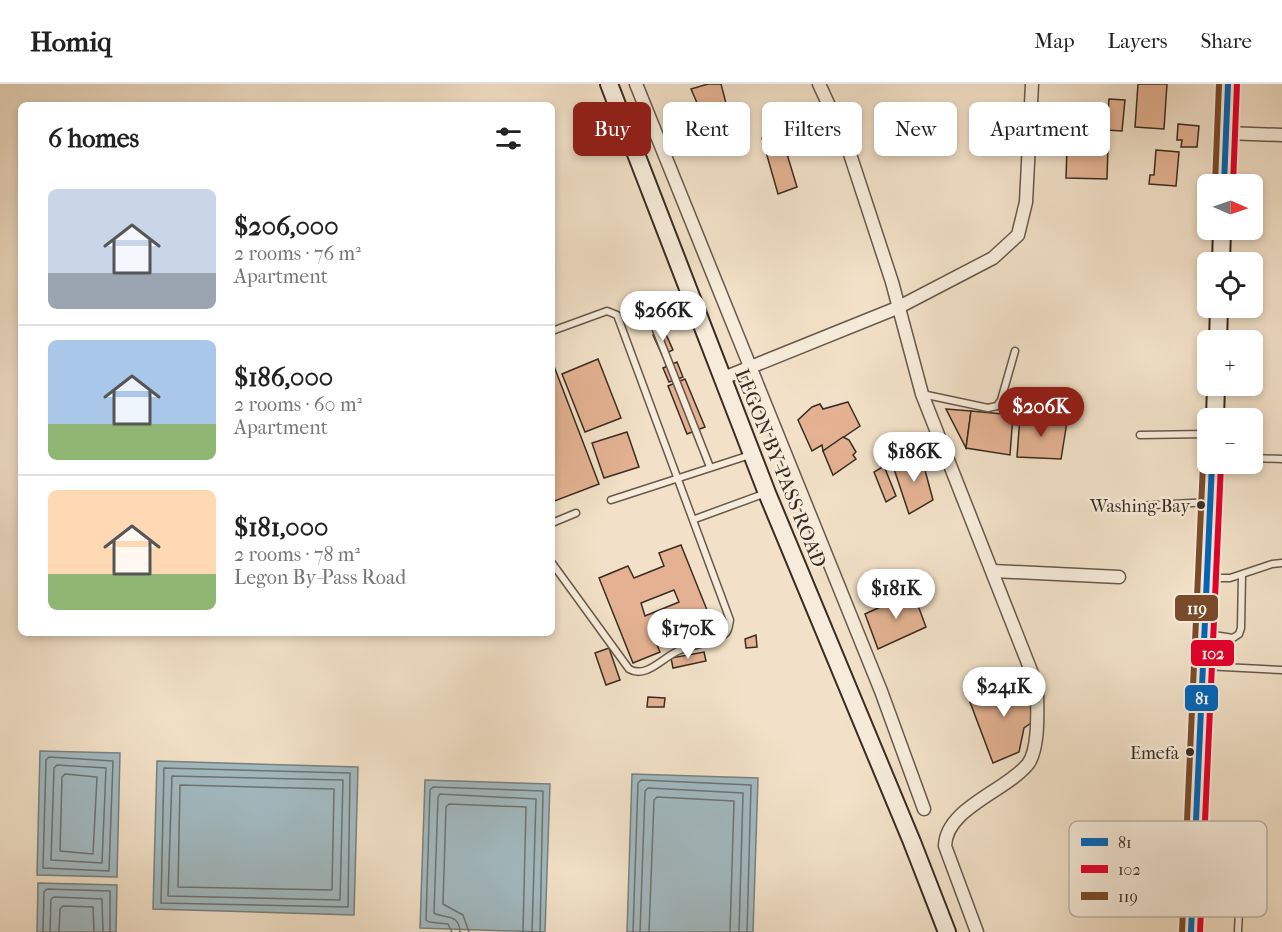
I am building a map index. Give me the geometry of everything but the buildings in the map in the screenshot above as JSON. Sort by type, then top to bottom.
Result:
[{"type":"street","name":"LEGON BY-PASS ROAD","points":[[609,84],[767,493],[947,932]]},
{"type":"street","points":[[636,84],[881,691],[924,809]]},
{"type":"street","points":[[819,84],[846,142],[892,282],[897,308],[922,394],[1037,686],[1038,732],[1029,763],[954,821],[945,835],[945,846],[976,932]]},
{"type":"street","points":[[722,379],[897,308],[993,258],[1018,235],[1026,202],[1032,84]]},
{"type":"street","points":[[1224,174],[1228,84]]},
{"type":"street","points":[[1226,133],[1282,135]]},
{"type":"street","points":[[1196,821],[1211,474]]},
{"type":"street","points":[[993,572],[1119,577]]},
{"type":"street","points":[[1191,932],[1192,917]]},
{"type":"lane","points":[[647,307],[711,467]]},
{"type":"lane","points":[[555,330],[607,311],[617,315],[695,519],[730,620],[727,632],[679,650],[644,672],[635,673],[629,669],[555,567]]},
{"type":"lane","points":[[922,394],[988,408],[997,406],[1001,400],[1015,351]]},
{"type":"lane","points":[[1140,435],[1197,434]]},
{"type":"lane","points":[[611,500],[753,454]]},
{"type":"lane","points":[[1263,458],[1282,459]]},
{"type":"lane","points":[[695,519],[767,493]]},
{"type":"lane","points":[[1136,506],[1210,501]]},
{"type":"lane","points":[[555,521],[576,513]]},
{"type":"lane","points":[[1207,578],[1242,575],[1272,564],[1282,563]]},
{"type":"lane","points":[[1205,634],[1233,638],[1239,634],[1242,575]]},
{"type":"lane","points":[[1203,666],[1282,670]]},
{"type":"lane","points":[[1238,932],[1239,917]]},
{"type":"water","points":[[40,751],[120,753],[117,877],[37,875]]},
{"type":"water","points":[[157,761],[358,767],[354,915],[153,909]]},
{"type":"water","points":[[632,774],[758,778],[753,932],[627,932]]},
{"type":"water","points":[[425,780],[550,784],[545,932],[420,928]]},
{"type":"water","points":[[38,883],[117,885],[116,932],[37,932]]},
{"type":"transit line","name":"119","points":[[1215,174],[1219,84]]},
{"type":"transit line","name":"81","points":[[1224,174],[1228,84]]},
{"type":"transit line","name":"102","points":[[1233,174],[1237,84]]},
{"type":"transit line","name":"119","points":[[1187,821],[1203,474]]},
{"type":"transit line","name":"81","points":[[1196,821],[1212,474]]},
{"type":"transit line","name":"102","points":[[1205,821],[1221,474]]},
{"type":"transit line","name":"119","points":[[1182,932],[1183,917]]},
{"type":"transit line","name":"81","points":[[1191,932],[1192,917]]},
{"type":"transit line","name":"102","points":[[1200,932],[1201,917]]},
{"type":"place","name":"Washing Bay","points":[[1201,505]]},
{"type":"place","name":"Emefa","points":[[1190,752]]}]
